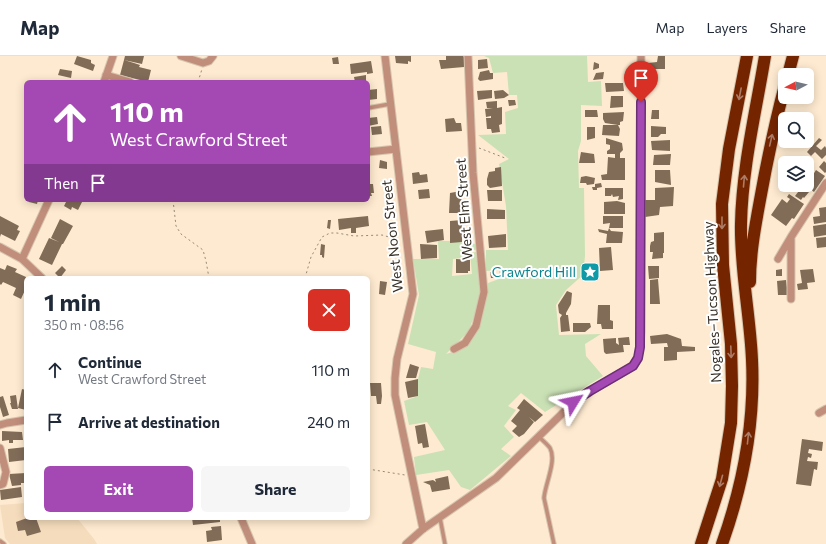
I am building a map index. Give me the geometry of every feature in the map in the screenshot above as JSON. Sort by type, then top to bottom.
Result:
[{"type":"highway","name":"Nogales–Tucson Highway","points":[[701,544],[722,479],[730,423],[732,386],[731,344],[722,264],[722,204],[729,149],[747,56]]},
{"type":"highway","points":[[752,360],[742,261],[741,224],[745,172],[765,56]]},
{"type":"highway","points":[[790,68],[793,56]]},
{"type":"highway","points":[[722,544],[739,488],[746,455],[751,398],[752,360],[750,276],[752,247],[768,155],[780,104]]},
{"type":"street","points":[[105,79],[113,56]]},
{"type":"street","points":[[181,56],[200,62],[209,61],[213,56]]},
{"type":"street","name":"West Noon Street","points":[[385,56],[413,294],[397,359],[394,378],[396,395],[423,529]]},
{"type":"street","name":"West Elm Street","points":[[454,349],[465,343],[476,326],[484,292],[472,145],[468,56]]},
{"type":"street","points":[[408,543],[423,529],[496,478],[573,402],[633,366],[638,358],[640,347],[641,56]]},
{"type":"street","points":[[370,152],[396,149]]},
{"type":"street","points":[[778,259],[826,183]]},
{"type":"street","points":[[22,259],[48,202]]},
{"type":"street","points":[[791,237],[791,299]]},
{"type":"street","points":[[0,247],[22,259],[40,276]]},
{"type":"street","points":[[819,413],[826,409]]},
{"type":"street","points":[[0,425],[24,420]]},
{"type":"street","points":[[0,448],[6,472],[3,484],[0,485]]},
{"type":"street","points":[[241,520],[252,544]]},
{"type":"lane","points":[[370,108],[390,104]]},
{"type":"lane","points":[[539,437],[550,448],[552,454],[552,463],[544,498],[554,544]]},
{"type":"lane","points":[[440,518],[445,544]]},
{"type":"lane","points":[[0,541],[4,544]]},
{"type":"path","points":[[198,80],[200,62]]},
{"type":"path","points":[[472,145],[505,158]]},
{"type":"path","points":[[173,202],[176,226],[181,234],[203,250],[208,276]]},
{"type":"path","points":[[306,276],[311,257],[318,244],[322,237],[330,233],[354,236],[382,234],[389,237],[406,236]]},
{"type":"path","points":[[370,469],[412,476]]},
{"type":"shaded area","points":[[24,503],[24,520],[79,520],[97,544],[10,544],[5,538],[0,505]]},
{"type":"green space","points":[[484,56],[587,56],[588,82],[601,81],[602,106],[581,105],[581,141],[578,151],[579,188],[584,188],[585,256],[583,275],[566,290],[556,305],[559,335],[601,334],[585,344],[586,356],[603,376],[545,412],[521,393],[508,406],[516,410],[504,426],[514,437],[501,449],[511,456],[470,490],[461,487],[449,470],[416,475],[414,457],[445,450],[427,422],[409,425],[404,401],[418,396],[418,379],[421,367],[433,369],[436,352],[408,344],[419,295],[413,259],[439,259],[438,241],[477,244],[478,249],[465,252],[468,257],[453,259],[452,276],[472,274],[470,253],[476,252],[481,292],[476,312],[468,332],[446,354],[463,347],[470,342],[475,335],[482,318],[488,283],[499,279],[499,270],[486,271],[486,250],[508,250],[506,206],[499,164],[509,159],[478,135],[506,134],[505,112],[518,108],[517,95],[509,95],[507,72],[493,73],[489,58]]},
{"type":"building","points":[[77,56],[91,60],[91,63],[95,65],[93,71],[74,64]]},
{"type":"building","points":[[125,56],[144,56],[142,64],[124,60]]},
{"type":"building","points":[[395,56],[411,56],[411,62],[408,61],[408,64],[396,63]]},
{"type":"building","points":[[446,56],[463,56],[466,58],[464,67],[441,69],[439,60],[446,60]]},
{"type":"building","points":[[658,56],[665,56],[665,69],[649,69],[648,63],[657,62]]},
{"type":"building","points":[[338,57],[339,64],[333,64],[332,58]]},
{"type":"building","points":[[487,59],[488,68],[478,69],[478,60]]},
{"type":"building","points":[[124,60],[140,65],[139,67],[151,70],[148,80],[140,80],[120,75]]},
{"type":"building","points":[[371,61],[373,73],[367,74],[367,72],[351,74],[350,64]]},
{"type":"building","points":[[594,62],[599,64],[599,68],[593,70]]},
{"type":"building","points":[[60,69],[72,71],[71,78],[58,75]]},
{"type":"building","points":[[489,70],[490,73],[493,73],[493,79],[480,81],[478,79],[480,72]]},
{"type":"building","points":[[604,72],[603,79],[593,80],[596,73]]},
{"type":"building","points":[[366,75],[366,80],[355,80],[354,77]]},
{"type":"building","points":[[605,83],[623,83],[624,91],[606,92]]},
{"type":"building","points":[[377,89],[377,99],[370,100],[370,90]]},
{"type":"building","points":[[492,90],[492,98],[478,100],[477,91]]},
{"type":"building","points":[[503,90],[509,95],[504,98],[495,99],[494,91]]},
{"type":"building","points":[[611,96],[623,96],[623,107],[610,108]]},
{"type":"building","points":[[508,100],[515,100],[516,105],[509,106]]},
{"type":"building","points":[[497,101],[497,108],[502,107],[502,124],[499,125],[500,132],[492,133],[491,129],[487,129],[486,118],[491,118],[491,116],[486,117],[485,109],[493,108],[487,108],[486,102]]},
{"type":"building","points":[[585,110],[597,110],[598,117],[585,117]]},
{"type":"building","points":[[652,110],[659,110],[659,119],[651,119]]},
{"type":"building","points":[[624,112],[623,121],[620,122],[620,125],[605,123],[603,113]]},
{"type":"building","points":[[377,117],[378,124],[370,126],[370,118]]},
{"type":"building","points":[[454,118],[456,123],[461,123],[462,131],[446,132],[445,119]]},
{"type":"building","points":[[603,125],[618,125],[620,129],[619,136],[602,135]]},
{"type":"building","points":[[381,126],[382,134],[372,135],[371,127]]},
{"type":"building","points":[[651,126],[666,127],[666,134],[661,134],[658,137],[651,137]]},
{"type":"building","points":[[587,127],[595,127],[595,138],[587,140]]},
{"type":"building","points":[[606,138],[622,143],[623,150],[620,153],[620,158],[625,158],[625,180],[602,180],[601,175],[607,174],[608,157],[615,158],[615,154],[607,154],[607,151],[610,149],[610,145],[606,144]]},
{"type":"building","points":[[819,138],[822,140],[816,146],[821,150],[825,146],[826,148],[826,155],[822,159],[815,152],[811,156],[807,152],[810,148],[814,148],[814,144]]},
{"type":"building","points":[[670,140],[670,151],[652,150],[651,141]]},
{"type":"building","points":[[581,152],[594,154],[595,163],[579,163]]},
{"type":"building","points":[[671,154],[670,165],[653,165],[654,155]]},
{"type":"building","points":[[380,160],[387,162],[387,169],[379,168]]},
{"type":"building","points":[[824,161],[826,163],[825,173],[819,167]]},
{"type":"building","points":[[501,167],[502,186],[490,188],[487,185],[489,172],[495,171],[495,168]]},
{"type":"building","points":[[655,170],[670,170],[671,185],[655,182]]},
{"type":"building","points":[[816,170],[825,176],[814,192],[814,173]]},
{"type":"building","points":[[419,172],[420,175],[427,174],[428,182],[413,184],[412,173]]},
{"type":"building","points":[[586,176],[595,178],[594,184],[587,185],[586,183],[580,183],[581,177]]},
{"type":"building","points":[[601,183],[602,187],[597,188],[597,190],[593,190],[592,187],[595,187],[595,184]]},
{"type":"building","points":[[370,184],[373,184],[374,193],[371,193],[372,196],[370,196]]},
{"type":"building","points":[[674,187],[673,206],[660,207],[659,215],[645,217],[645,200],[655,200],[655,188]]},
{"type":"building","points":[[605,188],[623,188],[623,199],[618,200],[619,196],[613,197],[612,194],[611,196],[605,196]]},
{"type":"building","points":[[429,189],[430,198],[419,199],[418,190]]},
{"type":"building","points":[[487,190],[502,190],[502,201],[488,201]]},
{"type":"building","points":[[461,191],[462,213],[449,213],[450,193]]},
{"type":"building","points":[[798,192],[809,192],[801,200],[795,196]]},
{"type":"building","points":[[789,194],[804,204],[794,219],[792,218],[786,226],[771,215],[782,199],[787,203],[790,199],[787,197]]},
{"type":"building","points":[[617,201],[625,203],[625,214],[604,214],[604,202]]},
{"type":"building","points":[[66,202],[82,202],[78,210],[72,207],[71,210],[64,206]]},
{"type":"building","points":[[826,207],[826,222],[814,224],[813,217],[820,216],[819,208]]},
{"type":"building","points":[[487,209],[505,210],[505,219],[487,219]]},
{"type":"building","points":[[0,216],[19,226],[17,230],[20,231],[15,241],[1,234],[0,237]]},
{"type":"building","points":[[368,216],[369,226],[356,228],[356,233],[351,233],[351,228],[339,230],[338,219]]},
{"type":"building","points":[[603,216],[623,216],[623,228],[609,228],[610,223],[603,224]]},
{"type":"building","points":[[60,219],[73,226],[52,265],[39,259],[49,238],[59,242],[51,238]]},
{"type":"building","points":[[328,220],[331,220],[330,229],[327,228]]},
{"type":"building","points":[[462,220],[462,242],[450,243],[450,221]]},
{"type":"building","points":[[826,224],[826,235],[814,237],[813,226]]},
{"type":"building","points":[[609,228],[611,231],[623,232],[622,243],[606,243],[607,234],[599,232],[598,229],[608,231]]},
{"type":"building","points":[[443,229],[444,240],[427,243],[425,231]]},
{"type":"building","points":[[664,232],[663,258],[652,259],[653,252],[650,252],[650,246],[651,242],[654,241],[654,233]]},
{"type":"building","points":[[506,234],[506,247],[489,248],[488,236]]},
{"type":"building","points":[[826,237],[826,247],[817,248],[816,238]]},
{"type":"building","points":[[321,244],[325,245],[324,258],[320,255]]},
{"type":"building","points":[[420,244],[437,245],[437,258],[421,259]]},
{"type":"building","points":[[611,247],[613,270],[600,271],[599,248]]},
{"type":"building","points":[[456,259],[470,260],[470,271],[468,271],[468,273],[456,273]]},
{"type":"building","points":[[7,265],[17,269],[15,272],[24,276],[24,292],[21,299],[13,295],[16,288],[3,282],[1,285],[0,284],[0,268],[5,270]]},
{"type":"building","points":[[62,266],[66,270],[62,276],[58,276],[55,273]]},
{"type":"building","points":[[648,266],[659,266],[659,278],[649,279]]},
{"type":"building","points":[[782,269],[782,276],[776,276],[776,270]]},
{"type":"building","points":[[813,269],[815,282],[807,283],[808,289],[798,290],[797,284],[802,283],[800,270]]},
{"type":"building","points":[[490,272],[495,272],[495,278],[491,278]]},
{"type":"building","points":[[658,279],[660,304],[650,304],[650,280]]},
{"type":"building","points":[[786,280],[788,295],[778,295],[777,281]]},
{"type":"building","points":[[380,281],[387,282],[385,295],[379,294]]},
{"type":"building","points":[[567,291],[572,293],[571,304],[566,313],[566,315],[568,315],[570,331],[561,332],[560,318],[562,315],[559,313],[558,305]]},
{"type":"building","points":[[598,305],[610,305],[610,320],[613,321],[613,329],[602,329],[601,324],[597,324]]},
{"type":"building","points":[[573,323],[590,323],[591,327],[585,332],[573,332]]},
{"type":"building","points":[[667,334],[681,339],[682,346],[695,347],[695,351],[677,352],[677,360],[664,361],[664,347],[668,347],[667,343],[651,344],[650,336]]},
{"type":"building","points":[[629,337],[630,345],[623,345],[624,352],[606,354],[604,352],[603,339],[616,338],[616,343],[619,345],[618,338]]},
{"type":"building","points":[[410,364],[419,367],[416,378],[406,378]]},
{"type":"building","points":[[418,379],[418,396],[408,398],[405,382]]},
{"type":"building","points":[[370,383],[381,383],[381,404],[377,404],[376,396],[371,396]]},
{"type":"building","points":[[22,389],[24,390],[24,410],[18,408]]},
{"type":"building","points":[[16,395],[18,409],[12,409],[10,396]]},
{"type":"building","points":[[3,396],[9,415],[3,417],[0,407],[0,397]]},
{"type":"building","points":[[524,399],[543,415],[535,422],[529,417],[534,422],[524,434],[519,437],[512,431],[517,426],[511,421],[520,410],[517,408]]},
{"type":"building","points":[[425,424],[429,447],[423,448],[422,443],[418,444],[415,426]]},
{"type":"building","points":[[2,431],[22,432],[23,440],[13,440],[13,443],[9,443],[9,440],[2,441]]},
{"type":"building","points":[[802,439],[823,442],[822,451],[809,449],[808,453],[812,454],[811,458],[808,457],[807,461],[818,462],[817,470],[814,469],[811,486],[796,484]]},
{"type":"building","points":[[24,447],[24,460],[9,462],[8,449]]},
{"type":"building","points":[[24,473],[24,483],[21,483],[21,485],[12,486],[9,474]]},
{"type":"building","points":[[448,476],[450,489],[432,492],[430,485],[423,482],[433,480],[436,482],[435,479]]},
{"type":"building","points":[[21,487],[22,497],[1,500],[0,490]]},
{"type":"building","points":[[24,519],[37,520],[41,532],[27,536],[25,530],[18,531],[16,522]]},
{"type":"building","points":[[192,520],[220,520],[220,522],[193,525]]},
{"type":"building","points":[[221,526],[222,540],[207,542],[206,531],[212,530],[211,527]]},
{"type":"place","name":"Crawford Hill","points":[[590,272]]},
{"type":"route","points":[[573,402],[633,366],[638,358],[640,347],[641,102]]}]
